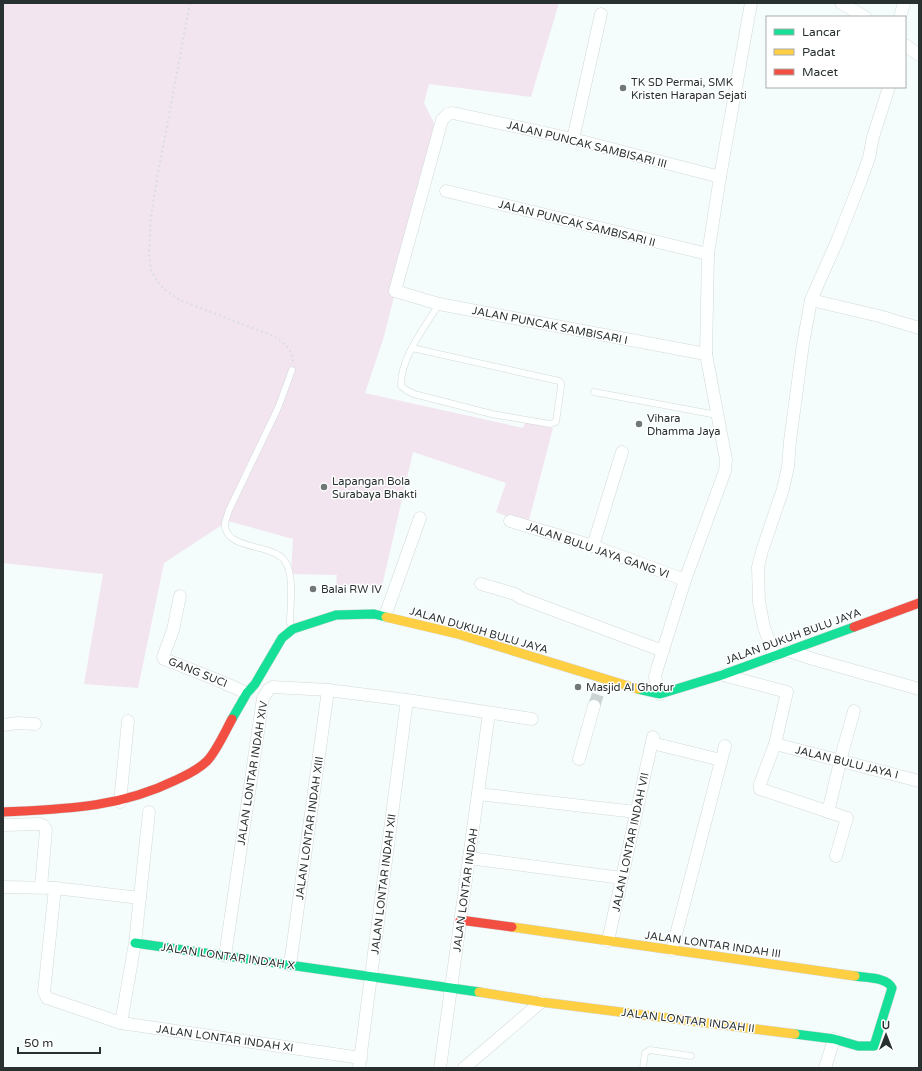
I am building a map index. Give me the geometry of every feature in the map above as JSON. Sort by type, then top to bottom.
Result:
[{"type":"street","points":[[660,694],[655,677],[685,580],[725,470],[726,460],[706,354],[708,254],[751,3]]},
{"type":"street","points":[[842,3],[863,16]]},
{"type":"street","points":[[900,16],[904,3]]},
{"type":"street","points":[[573,139],[601,14]]},
{"type":"street","points":[[906,46],[919,55]]},
{"type":"street","points":[[774,656],[764,627],[758,602],[758,567],[783,489],[788,467],[802,352],[811,300],[838,239],[861,180],[869,158],[889,88]]},
{"type":"street","name":"JALAN PUNCAK SAMBISARI III","points":[[395,291],[442,120],[448,114],[453,113],[573,139],[720,177]]},
{"type":"street","name":"JALAN PUNCAK SAMBISARI II","points":[[446,191],[708,254]]},
{"type":"street","name":"JALAN PUNCAK SAMBISARI I","points":[[395,291],[439,304],[706,354]]},
{"type":"street","points":[[811,300],[878,316],[919,328]]},
{"type":"street","points":[[593,546],[622,452]]},
{"type":"street","points":[[385,616],[420,518]]},
{"type":"street","name":"JALAN BULU JAYA GANG VI","points":[[510,520],[593,546],[685,580]]},
{"type":"street","points":[[481,584],[515,594],[521,598],[663,651]]},
{"type":"street","name":"GANG SUCI","points":[[180,596],[173,630],[163,657],[164,659],[214,678],[247,693]]},
{"type":"street","name":"JALAN DUKUH BULU JAYA","points":[[292,629],[336,615],[374,614],[458,634],[601,683],[660,694],[722,675],[919,602]]},
{"type":"street","points":[[3,812],[99,806],[120,802],[156,791],[206,763],[247,693],[255,684],[282,638],[292,629]]},
{"type":"street","points":[[789,651],[919,689]]},
{"type":"street","points":[[722,675],[787,692],[775,744],[760,784],[760,790],[847,818],[836,856]]},
{"type":"street","name":"JALAN LONTAR INDAH XIV","points":[[225,956],[263,698],[269,689],[273,687],[328,690],[407,700],[532,719]]},
{"type":"street","name":"JALAN LONTAR INDAH XIII","points":[[290,965],[328,690]]},
{"type":"street","name":"JALAN LONTAR INDAH XII","points":[[360,1063],[407,700]]},
{"type":"street","points":[[579,759],[594,706]]},
{"type":"street","points":[[828,812],[854,711]]},
{"type":"street","name":"JALAN LONTAR INDAH","points":[[440,1068],[489,713]]},
{"type":"street","points":[[120,802],[128,721]]},
{"type":"street","points":[[3,726],[12,724],[35,724]]},
{"type":"street","name":"JALAN LONTAR INDAH VII","points":[[608,941],[652,740],[721,760]]},
{"type":"street","name":"JALAN BULU JAYA I","points":[[775,744],[919,780]]},
{"type":"street","points":[[672,950],[725,746]]},
{"type":"street","points":[[478,794],[636,812]]},
{"type":"street","points":[[121,1023],[135,943],[149,812]]},
{"type":"street","points":[[3,825],[40,824],[44,826],[46,830],[41,887]]},
{"type":"street","points":[[469,858],[622,878]]},
{"type":"street","points":[[3,887],[55,888],[140,898]]},
{"type":"street","name":"JALAN LONTAR INDAH XI","points":[[55,888],[44,992],[47,998],[121,1023],[360,1063]]},
{"type":"street","name":"JALAN LONTAR INDAH III","points":[[460,920],[881,980],[890,984],[892,988],[891,994],[876,1042],[874,1046],[867,1047]]},
{"type":"street","name":"JALAN LONTAR INDAH X","points":[[135,943],[451,988]]},
{"type":"street","name":"JALAN LONTAR INDAH II","points":[[451,988],[542,1002],[834,1039],[867,1047]]},
{"type":"street","points":[[464,1068],[542,1002]]},
{"type":"street","points":[[825,1068],[834,1039]]},
{"type":"lane","points":[[412,348],[559,381],[561,386],[556,422],[550,424],[492,414],[414,394],[401,386],[404,364],[412,348],[439,304]]},
{"type":"lane","points":[[292,370],[278,408],[229,510],[225,526],[227,534],[242,543],[275,553],[284,558],[291,576],[290,623],[292,629]]},
{"type":"lane","points":[[594,392],[717,415]]},
{"type":"lane","points":[[643,1068],[645,1053],[650,1050],[691,1056]]},
{"type":"path","points":[[190,3],[152,209],[149,252],[151,270],[156,281],[165,290],[180,300],[273,336],[282,342],[288,347],[293,360],[292,370]]},
{"type":"shaded area","points":[[3,3],[559,3],[531,97],[429,84],[424,103],[434,123],[420,195],[383,340],[365,393],[523,428],[526,422],[553,428],[528,524],[496,512],[506,483],[413,452],[382,586],[336,585],[337,575],[291,574],[293,539],[228,521],[164,563],[138,688],[84,684],[103,574],[3,563]]},
{"type":"tunnel","points":[[594,706],[600,688]]},
{"type":"traffic: fast","points":[[232,719],[282,638],[293,629],[336,615],[374,614],[386,617]]},
{"type":"traffic: fast","points":[[638,689],[660,694],[722,675],[854,627]]},
{"type":"traffic: fast","points":[[135,943],[479,992]]},
{"type":"traffic: fast","points":[[795,1034],[834,1039],[858,1046],[874,1046],[892,988],[889,984],[881,980],[855,976]]},
{"type":"traffic: slow","points":[[386,617],[458,634],[638,689]]},
{"type":"traffic: slow","points":[[512,927],[855,976]]},
{"type":"traffic: slow","points":[[479,992],[541,1002],[795,1034]]},
{"type":"traffic: jam","points":[[854,627],[919,603]]},
{"type":"traffic: jam","points":[[3,812],[48,810],[113,802],[155,789],[189,774],[204,764],[221,741],[232,719]]},
{"type":"traffic: jam","points":[[460,920],[512,927]]},
{"type":"place","name":"TK SD Permai, SMK Kristen Harapan Sejati","points":[[623,88]]},
{"type":"place","name":"Vihara Dhamma Jaya","points":[[639,424]]},
{"type":"place","name":"Lapangan Bola Surabaya Bhakti","points":[[324,487]]},
{"type":"place","name":"Balai RW IV","points":[[313,589]]},
{"type":"place","name":"Masjid Al Ghofur","points":[[578,687]]}]
